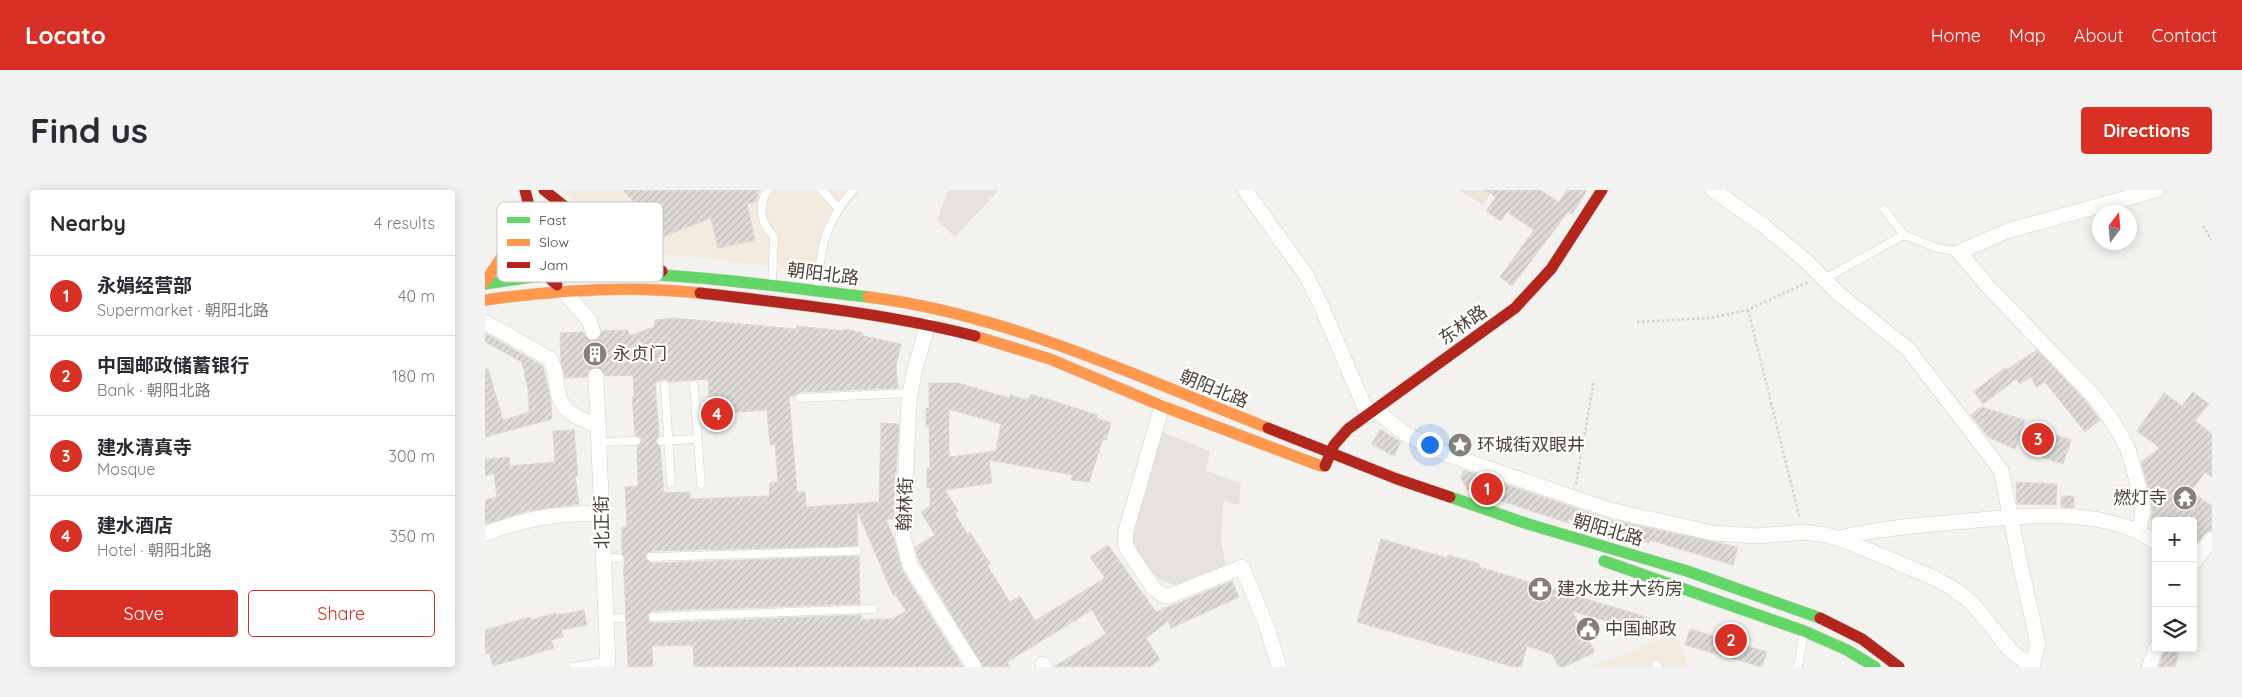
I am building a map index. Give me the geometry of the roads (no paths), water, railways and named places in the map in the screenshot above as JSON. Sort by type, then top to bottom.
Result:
[{"type":"main road","name":"东林路","points":[[1329,468],[1329,453],[1341,435],[1502,319],[1527,296],[1551,269],[1602,190]]},
{"type":"main road","points":[[541,193],[553,202]]},
{"type":"main road","points":[[485,283],[497,265]]},
{"type":"main road","points":[[663,271],[674,276]]},
{"type":"main road","name":"朝阳北路","points":[[663,275],[816,290],[925,307],[1001,326],[1055,344],[1329,453],[1528,524],[1687,571],[1820,618],[1870,643],[1899,667]]},
{"type":"main road","points":[[553,282],[563,291]]},
{"type":"main road","points":[[561,282],[563,291]]},
{"type":"main road","name":"朝阳北路","points":[[485,300],[535,292],[614,289],[689,292],[855,311],[928,324],[987,338],[1050,359],[1162,406],[1329,468]]},
{"type":"main road","name":"朝阳北路","points":[[1589,557],[1681,586],[1804,630],[1846,647],[1875,667]]},
{"type":"street","points":[[1245,190],[1306,275],[1371,412],[1406,434],[1446,454],[1573,498],[1636,517],[1713,532],[1757,536],[1803,532],[1839,538],[1933,577],[1954,589],[1972,603],[2013,652],[2032,666],[2038,644],[2001,470],[1909,349],[1839,294],[1763,225],[1713,190]]},
{"type":"street","points":[[2139,531],[2143,510],[2139,488],[2128,449],[2113,422],[2092,394],[1991,290],[1959,252],[2007,231],[2156,190]]},
{"type":"street","points":[[563,291],[589,320],[593,332]]},
{"type":"street","points":[[485,322],[550,359],[553,364],[559,399],[566,409],[576,417],[584,418],[600,435]]},
{"type":"street","name":"翰林街","points":[[928,324],[910,393],[903,537],[906,556],[923,589],[974,667]]},
{"type":"street","name":"北正街","points":[[596,376],[600,435],[603,558],[613,619],[608,664]]},
{"type":"street","points":[[1162,406],[1126,531],[1125,544],[1154,589],[1163,595],[1169,596],[1241,567],[1267,627],[1279,667]]},
{"type":"street","points":[[485,534],[513,523],[556,514],[602,513]]},
{"type":"street","points":[[1839,538],[1872,530],[2050,516],[2091,519],[2139,531],[2152,539]]},
{"type":"street","points":[[2194,562],[2212,540]]},
{"type":"street","points":[[2149,667],[2155,652]]},
{"type":"lane","points":[[768,190],[763,200],[761,214],[765,227],[774,237],[772,286]]},
{"type":"lane","points":[[822,190],[839,209]]},
{"type":"lane","points":[[816,290],[821,246],[839,209],[853,190]]},
{"type":"lane","points":[[1884,209],[1904,235],[1939,248],[1959,252]]},
{"type":"lane","points":[[1822,277],[1904,235]]},
{"type":"lane","points":[[665,385],[665,440],[671,483]]},
{"type":"lane","points":[[694,385],[701,484]]},
{"type":"lane","points":[[800,398],[910,393]]},
{"type":"lane","points":[[600,435],[636,441]]},
{"type":"lane","points":[[665,440],[698,438]]},
{"type":"lane","points":[[651,556],[857,551]]},
{"type":"lane","points":[[603,558],[619,558]]},
{"type":"lane","points":[[653,617],[873,609]]},
{"type":"lane","points":[[1798,667],[1804,630]]},
{"type":"lane","points":[[573,667],[608,664]]},
{"type":"tunnel","points":[[593,332],[596,376]]},
{"type":"place","name":"永贞门","points":[[595,354]]},
{"type":"place","name":"建水酒店","points":[[717,414]]},
{"type":"place","name":"建水清真寺","points":[[2038,439]]},
{"type":"place","name":"环城街双眼井","points":[[1460,445]]},
{"type":"place","name":"永娟经营部","points":[[1487,489]]},
{"type":"place","name":"燃灯寺","points":[[2185,498]]},
{"type":"place","name":"建水龙井大药房","points":[[1540,589]]},
{"type":"place","name":"中国邮政","points":[[1588,629]]},
{"type":"place","name":"中国邮政储蓄银行","points":[[1731,640]]}]
